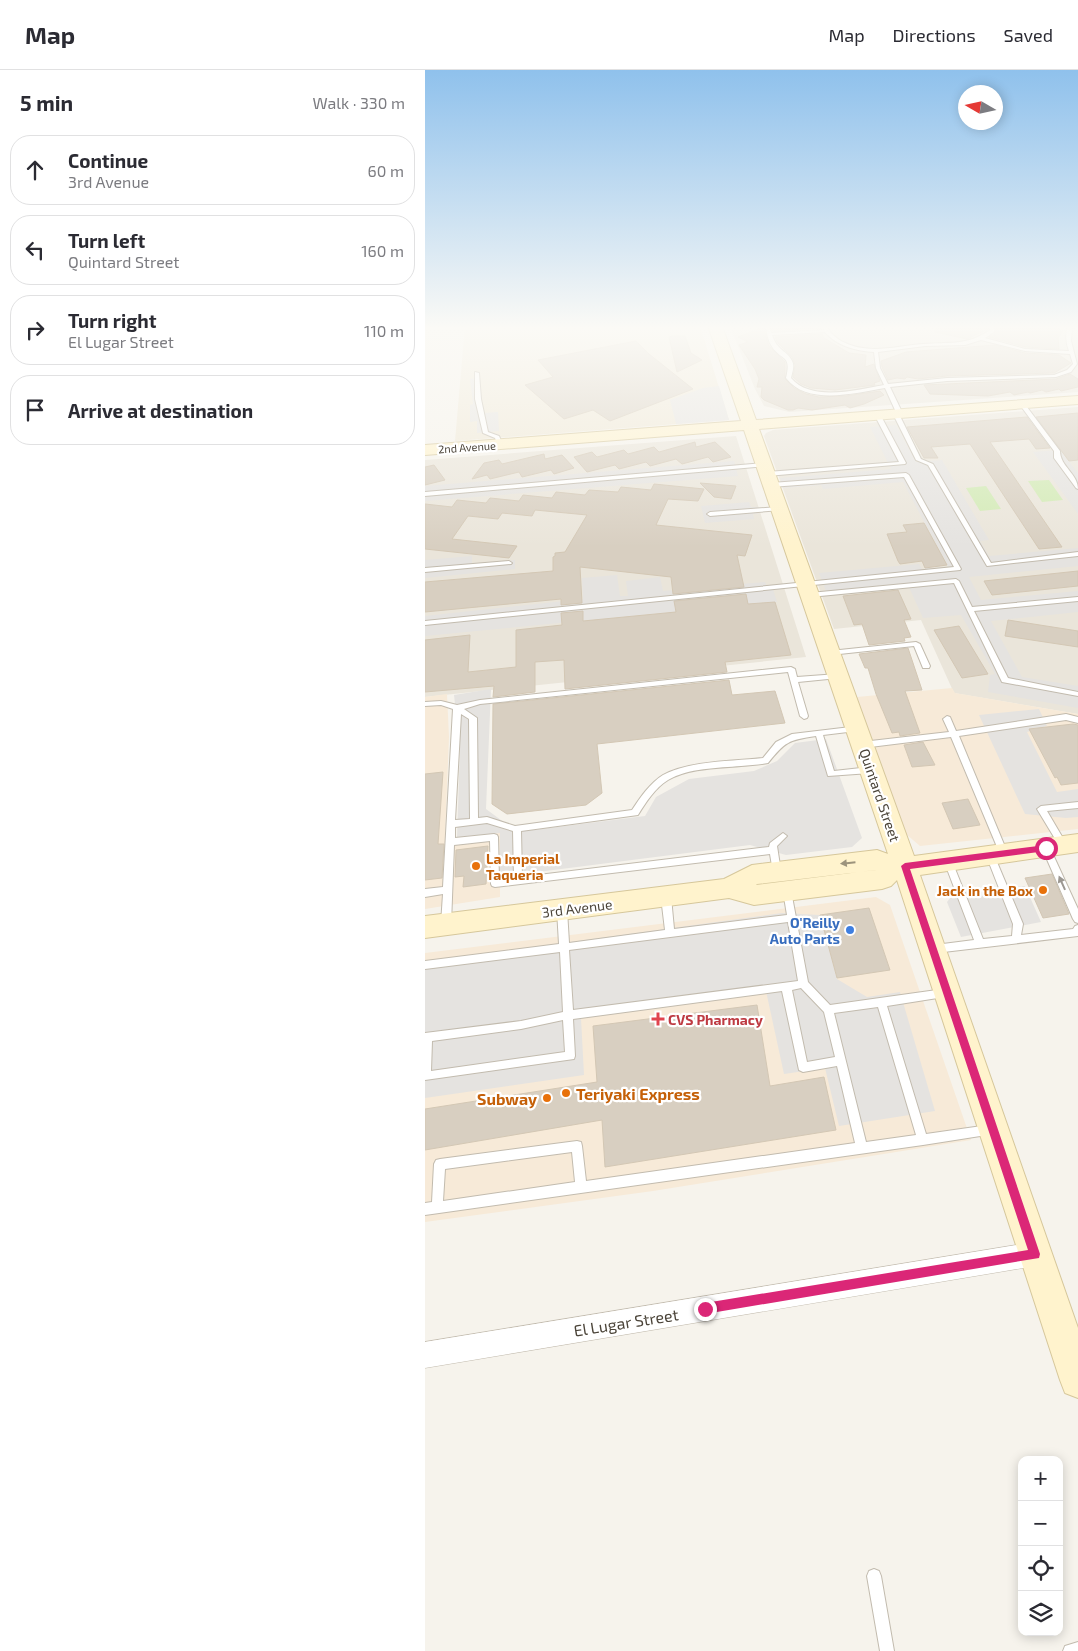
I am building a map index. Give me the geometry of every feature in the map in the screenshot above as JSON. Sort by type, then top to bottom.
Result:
[{"type":"street","name":"Quintard Street","points":[[741,400],[871,770],[900,867],[932,949],[1078,1380]]},
{"type":"street","name":"2nd Avenue","points":[[425,450],[1078,400]]},
{"type":"street","name":"3rd Avenue","points":[[436,926],[729,888],[754,895],[779,871],[882,879],[900,867],[1063,846]]},
{"type":"street","name":"El Lugar Street","points":[[425,1355],[1035,1254]]},
{"type":"lane","points":[[478,400],[486,433],[497,437],[500,445]]},
{"type":"lane","points":[[895,400],[899,410],[896,414],[919,460],[930,464],[989,564],[1078,554]]},
{"type":"lane","points":[[1022,404],[1057,451],[1057,458],[1078,487]]},
{"type":"lane","points":[[425,494],[767,475],[903,463],[878,416]]},
{"type":"lane","points":[[767,475],[906,475],[958,569],[808,590]]},
{"type":"lane","points":[[710,514],[779,509]]},
{"type":"lane","points":[[425,570],[509,563]]},
{"type":"lane","points":[[425,623],[808,590],[956,581],[1005,680],[1078,694]]},
{"type":"lane","points":[[969,609],[1078,599]]},
{"type":"lane","points":[[829,650],[883,642]]},
{"type":"lane","points":[[829,650],[916,644],[926,666]]},
{"type":"lane","points":[[457,708],[480,702],[791,670],[804,716]]},
{"type":"lane","points":[[793,680],[838,676]]},
{"type":"lane","points":[[425,704],[441,702],[457,708],[473,718],[474,821]]},
{"type":"lane","points":[[436,926],[448,890],[457,708]]},
{"type":"lane","points":[[451,824],[487,820],[517,829],[635,813],[648,793],[667,777],[685,771],[765,761],[779,744],[795,736],[819,733],[859,737],[954,734],[1066,717],[1078,720]]},
{"type":"lane","points":[[947,719],[997,854],[1019,924],[1016,939]]},
{"type":"lane","points":[[819,733],[831,774],[871,770]]},
{"type":"lane","points":[[1078,805],[1041,809],[1063,846],[1078,919]]},
{"type":"lane","points":[[517,829],[518,881]]},
{"type":"lane","points":[[783,836],[776,840],[779,871],[792,918],[803,984],[829,1010],[862,1148]]},
{"type":"lane","points":[[450,842],[494,837],[495,884],[518,881],[779,871]]},
{"type":"lane","points":[[948,861],[980,943]]},
{"type":"lane","points":[[425,892],[448,890]]},
{"type":"lane","points":[[666,897],[670,934]]},
{"type":"lane","points":[[562,910],[565,947],[568,1016],[570,1056],[426,1076],[426,1037],[521,1025],[568,1016],[803,984]]},
{"type":"lane","points":[[425,964],[792,918]]},
{"type":"lane","points":[[932,949],[1076,933],[1078,928]]},
{"type":"lane","points":[[786,986],[803,1067],[841,1061]]},
{"type":"lane","points":[[829,1010],[947,993]]},
{"type":"lane","points":[[881,1002],[923,1140]]},
{"type":"lane","points":[[425,1209],[993,1130]]},
{"type":"lane","points":[[437,1208],[440,1164],[577,1146],[581,1188]]},
{"type":"lane","points":[[874,1576],[887,1651]]},
{"type":"lane","points":[[1070,1651],[1078,1649]]},
{"type":"shaded area","points":[[459,400],[723,400],[729,420],[455,441]]},
{"type":"shaded area","points":[[472,400],[482,400],[484,413],[498,412],[499,431],[477,433],[477,421],[470,422],[470,405],[473,404]]},
{"type":"shaded area","points":[[670,400],[723,400],[729,420],[676,424]]},
{"type":"shaded area","points":[[761,400],[966,400],[789,412],[764,406]]},
{"type":"shaded area","points":[[1078,407],[1078,714],[954,693],[921,620],[834,629],[764,436],[766,433],[773,430]]},
{"type":"shaded area","points":[[896,425],[916,462],[942,460],[989,540],[980,541],[989,556],[1078,548],[1078,566],[969,577],[981,600],[1078,591],[1078,612],[991,621],[1022,677],[1078,686],[1078,708],[988,692],[990,675],[995,674],[961,615],[923,618],[907,583],[826,591],[819,573],[919,564],[922,569],[948,567],[903,482],[823,489],[821,485],[783,488],[780,478],[891,469],[870,427]]},
{"type":"shaded area","points":[[736,436],[806,657],[425,697],[425,460]]},
{"type":"shaded area","points":[[1060,450],[1078,473],[1078,514],[1033,452]]},
{"type":"shaded area","points":[[734,461],[738,476],[425,501],[425,486]]},
{"type":"shaded area","points":[[749,502],[751,507],[758,507],[760,513],[753,514],[754,519],[705,523],[701,506]]},
{"type":"shaded area","points":[[472,556],[472,564],[515,560],[515,569],[425,578],[425,560]]},
{"type":"shaded area","points":[[617,575],[620,596],[628,596],[626,581],[660,577],[663,591],[765,582],[767,586],[772,586],[777,602],[425,636],[425,616],[583,599],[582,578]]},
{"type":"shaded area","points":[[952,688],[955,693],[1078,714],[1078,829],[920,846],[906,834],[857,697]]},
{"type":"shaded area","points":[[491,689],[486,809],[517,832],[645,816],[656,797],[689,779],[754,771],[777,761],[795,743],[826,739],[862,838],[852,847],[786,855],[750,845],[499,877],[500,833],[457,837],[460,748],[454,695]]},
{"type":"shaded area","points":[[447,694],[449,737],[445,838],[500,833],[500,897],[425,909],[425,697]]},
{"type":"shaded area","points":[[1039,709],[1047,726],[1027,732],[1057,792],[1078,789],[1078,817],[1066,818],[1025,814],[979,715]]},
{"type":"shaded area","points":[[1025,886],[1041,922],[961,937],[947,902],[954,893]]},
{"type":"shaded area","points":[[876,897],[890,905],[971,1140],[653,1191],[425,1222],[425,953]]},
{"type":"shaded area","points":[[782,913],[820,915],[837,979],[867,997],[900,992],[935,1111],[839,1126],[825,1068],[784,1074],[766,991],[581,1018],[584,1075],[425,1098],[425,962]]},
{"type":"green space","points":[[1049,480],[1063,500],[1042,502],[1028,481]]},
{"type":"green space","points":[[986,486],[1001,509],[980,511],[966,488]]},
{"type":"building","points":[[542,400],[665,400],[610,421],[593,410],[564,419]]},
{"type":"building","points":[[764,400],[873,400],[850,408],[845,405],[812,410],[798,408],[788,410]]},
{"type":"building","points":[[1078,413],[1078,460],[1069,461],[1036,417]]},
{"type":"building","points":[[1027,417],[1050,448],[1036,449],[1029,439],[990,442],[1062,547],[1039,549],[970,444],[931,447],[938,458],[924,458],[907,427]]},
{"type":"building","points":[[695,442],[696,447],[715,442],[731,457],[713,462],[708,457],[682,464],[676,459],[650,466],[646,462],[619,469],[615,465],[587,472],[574,457],[592,452],[597,457],[624,450],[628,454],[654,447],[659,452]]},
{"type":"building","points":[[544,454],[545,459],[562,455],[574,468],[554,474],[551,470],[522,477],[519,472],[490,479],[487,475],[472,479],[484,463],[499,460],[502,464]]},
{"type":"building","points":[[434,465],[445,480],[425,485],[425,467]]},
{"type":"building","points":[[700,483],[736,486],[731,499],[714,497]]},
{"type":"building","points":[[654,484],[704,489],[698,501],[668,499],[656,525],[752,535],[745,556],[737,555],[744,587],[673,594],[671,577],[580,567],[582,603],[561,605],[561,599],[425,612],[425,582],[553,571],[553,557],[555,553],[565,552],[587,515],[535,510],[532,516],[502,513],[498,519],[468,516],[452,539],[517,546],[509,558],[425,549],[425,504],[452,507],[457,500],[486,503],[490,498],[519,501],[523,495],[552,498],[556,492],[585,495],[589,490],[618,492],[621,487],[651,490]]},
{"type":"building","points":[[924,523],[947,565],[925,568],[922,561],[900,564],[898,561],[887,534],[907,532],[903,525]]},
{"type":"building","points":[[1078,571],[1078,586],[992,595],[984,581]]},
{"type":"building","points":[[898,590],[911,619],[904,620],[911,637],[904,638],[905,641],[869,645],[862,624],[854,625],[843,596]]},
{"type":"building","points":[[746,594],[748,604],[775,602],[791,655],[725,662],[727,672],[565,689],[564,660],[535,662],[535,692],[493,697],[494,686],[425,692],[425,640],[470,635],[468,672],[516,667],[516,630],[562,625],[561,613],[583,611],[583,621],[676,612],[674,601]]},
{"type":"building","points":[[1008,620],[1078,631],[1078,647],[1005,636]]},
{"type":"building","points":[[959,626],[988,674],[962,678],[934,630]]},
{"type":"building","points":[[908,648],[922,690],[905,691],[920,733],[900,736],[899,732],[892,733],[876,694],[868,668],[865,668],[859,654]]},
{"type":"building","points":[[729,680],[732,695],[775,691],[785,723],[597,744],[602,793],[586,805],[507,814],[492,804],[493,704]]},
{"type":"building","points":[[1078,725],[1078,783],[1061,785],[1057,777],[1055,778],[1029,729]]},
{"type":"building","points":[[923,742],[935,765],[912,767],[904,745]]},
{"type":"building","points":[[443,772],[438,844],[444,844],[442,878],[425,880],[425,774]]},
{"type":"building","points":[[968,799],[980,825],[953,829],[942,803]]},
{"type":"building","name":"La Imperial Taqueria","points":[[488,846],[486,884],[463,887],[464,876],[455,877],[456,850]]},
{"type":"building","points":[[1052,874],[1069,914],[1043,918],[1025,878]]},
{"type":"building","name":"O'Reilly Auto Parts","points":[[869,908],[890,970],[837,978],[820,915]]},
{"type":"building","points":[[757,1005],[770,1086],[824,1077],[836,1130],[605,1167],[602,1120],[425,1150],[425,1109],[597,1082],[593,1026]]},
{"type":"place","name":"La Imperial Taqueria","points":[[476,866]]},
{"type":"place","name":"Jack in the Box","points":[[1043,890]]},
{"type":"place","name":"O'Reilly Auto Parts","points":[[850,930]]},
{"type":"place","name":"CVS Pharmacy","points":[[658,1019]]},
{"type":"place","name":"Teriyaki Express","points":[[566,1093]]},
{"type":"place","name":"Subway","points":[[547,1098]]},
{"type":"route","points":[[705,1309],[1035,1254],[905,866],[1046,848]]}]
